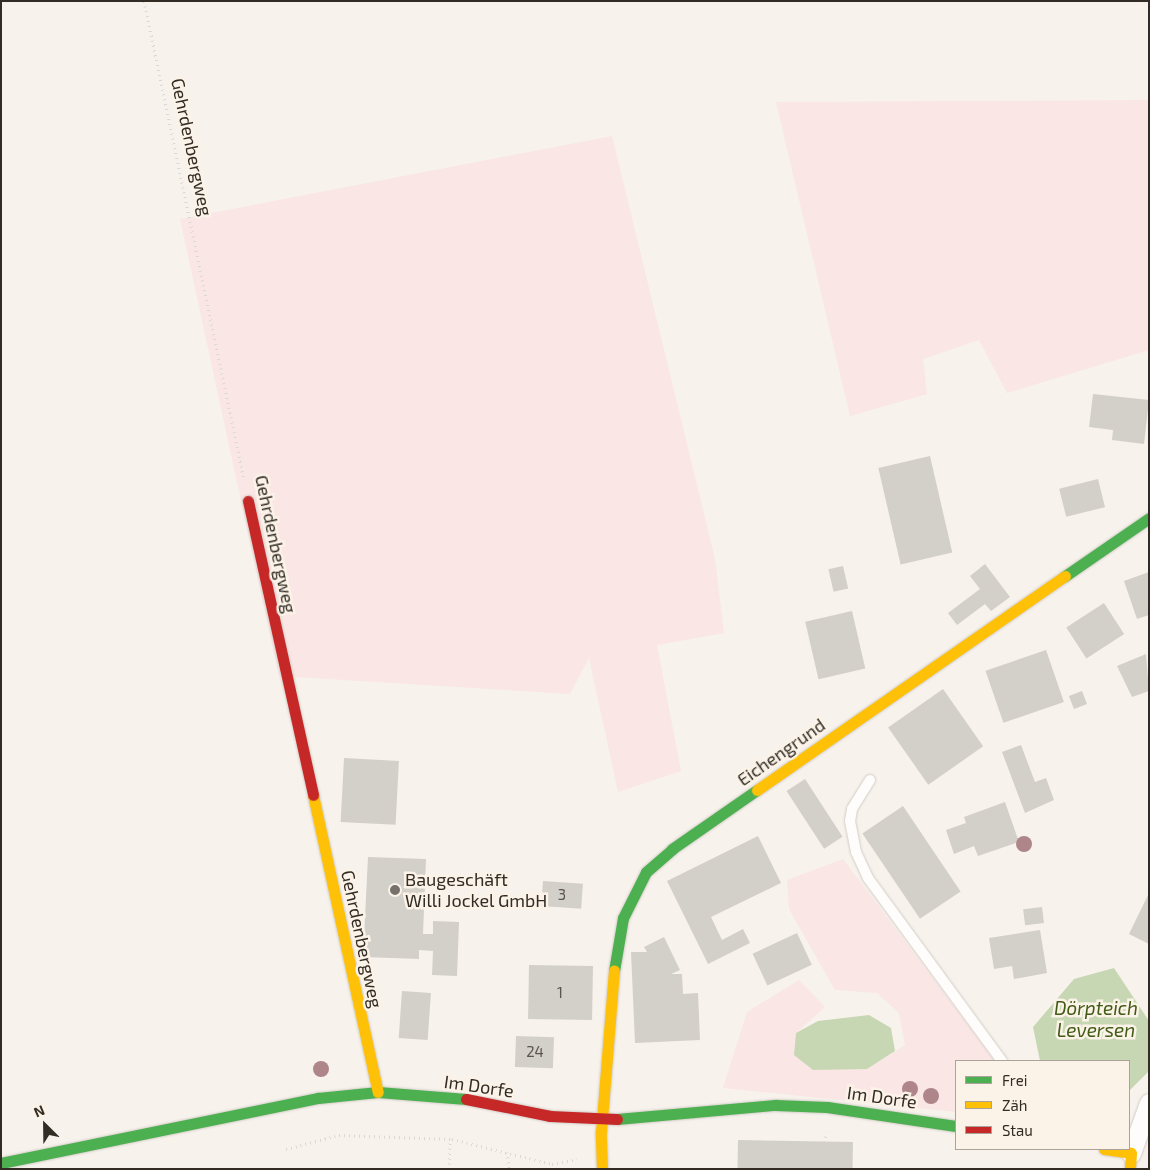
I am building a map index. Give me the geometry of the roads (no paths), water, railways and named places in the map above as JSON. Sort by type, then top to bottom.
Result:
[{"type":"street","name":"Gehrdenbergweg","points":[[248,501],[378,1092]]},
{"type":"street","name":"Eichengrund","points":[[602,1169],[600,1155],[602,1120],[615,957],[623,918],[646,872],[672,849],[1149,518]]},
{"type":"street","name":"Im Dorfe","points":[[1,1163],[318,1098],[378,1092],[473,1100],[550,1116],[602,1120],[774,1105],[827,1107],[955,1126]]},
{"type":"street","points":[[1106,1150],[1131,1161],[1149,1103]]},
{"type":"lane","points":[[870,780],[852,809],[850,821],[856,852],[868,878],[1001,1060]]},
{"type":"water","name":"Dörpteich Leversen","points":[[1114,968],[1149,1021],[1149,1071],[1130,1090],[1130,1060],[1040,1060],[1033,1027],[1074,979]]},
{"type":"water","points":[[869,1015],[891,1028],[895,1051],[867,1069],[813,1070],[794,1055],[796,1033],[818,1021]]},
{"type":"place","name":"Baugeschäft Willi Jockel GmbH","points":[[395,890]]}]
